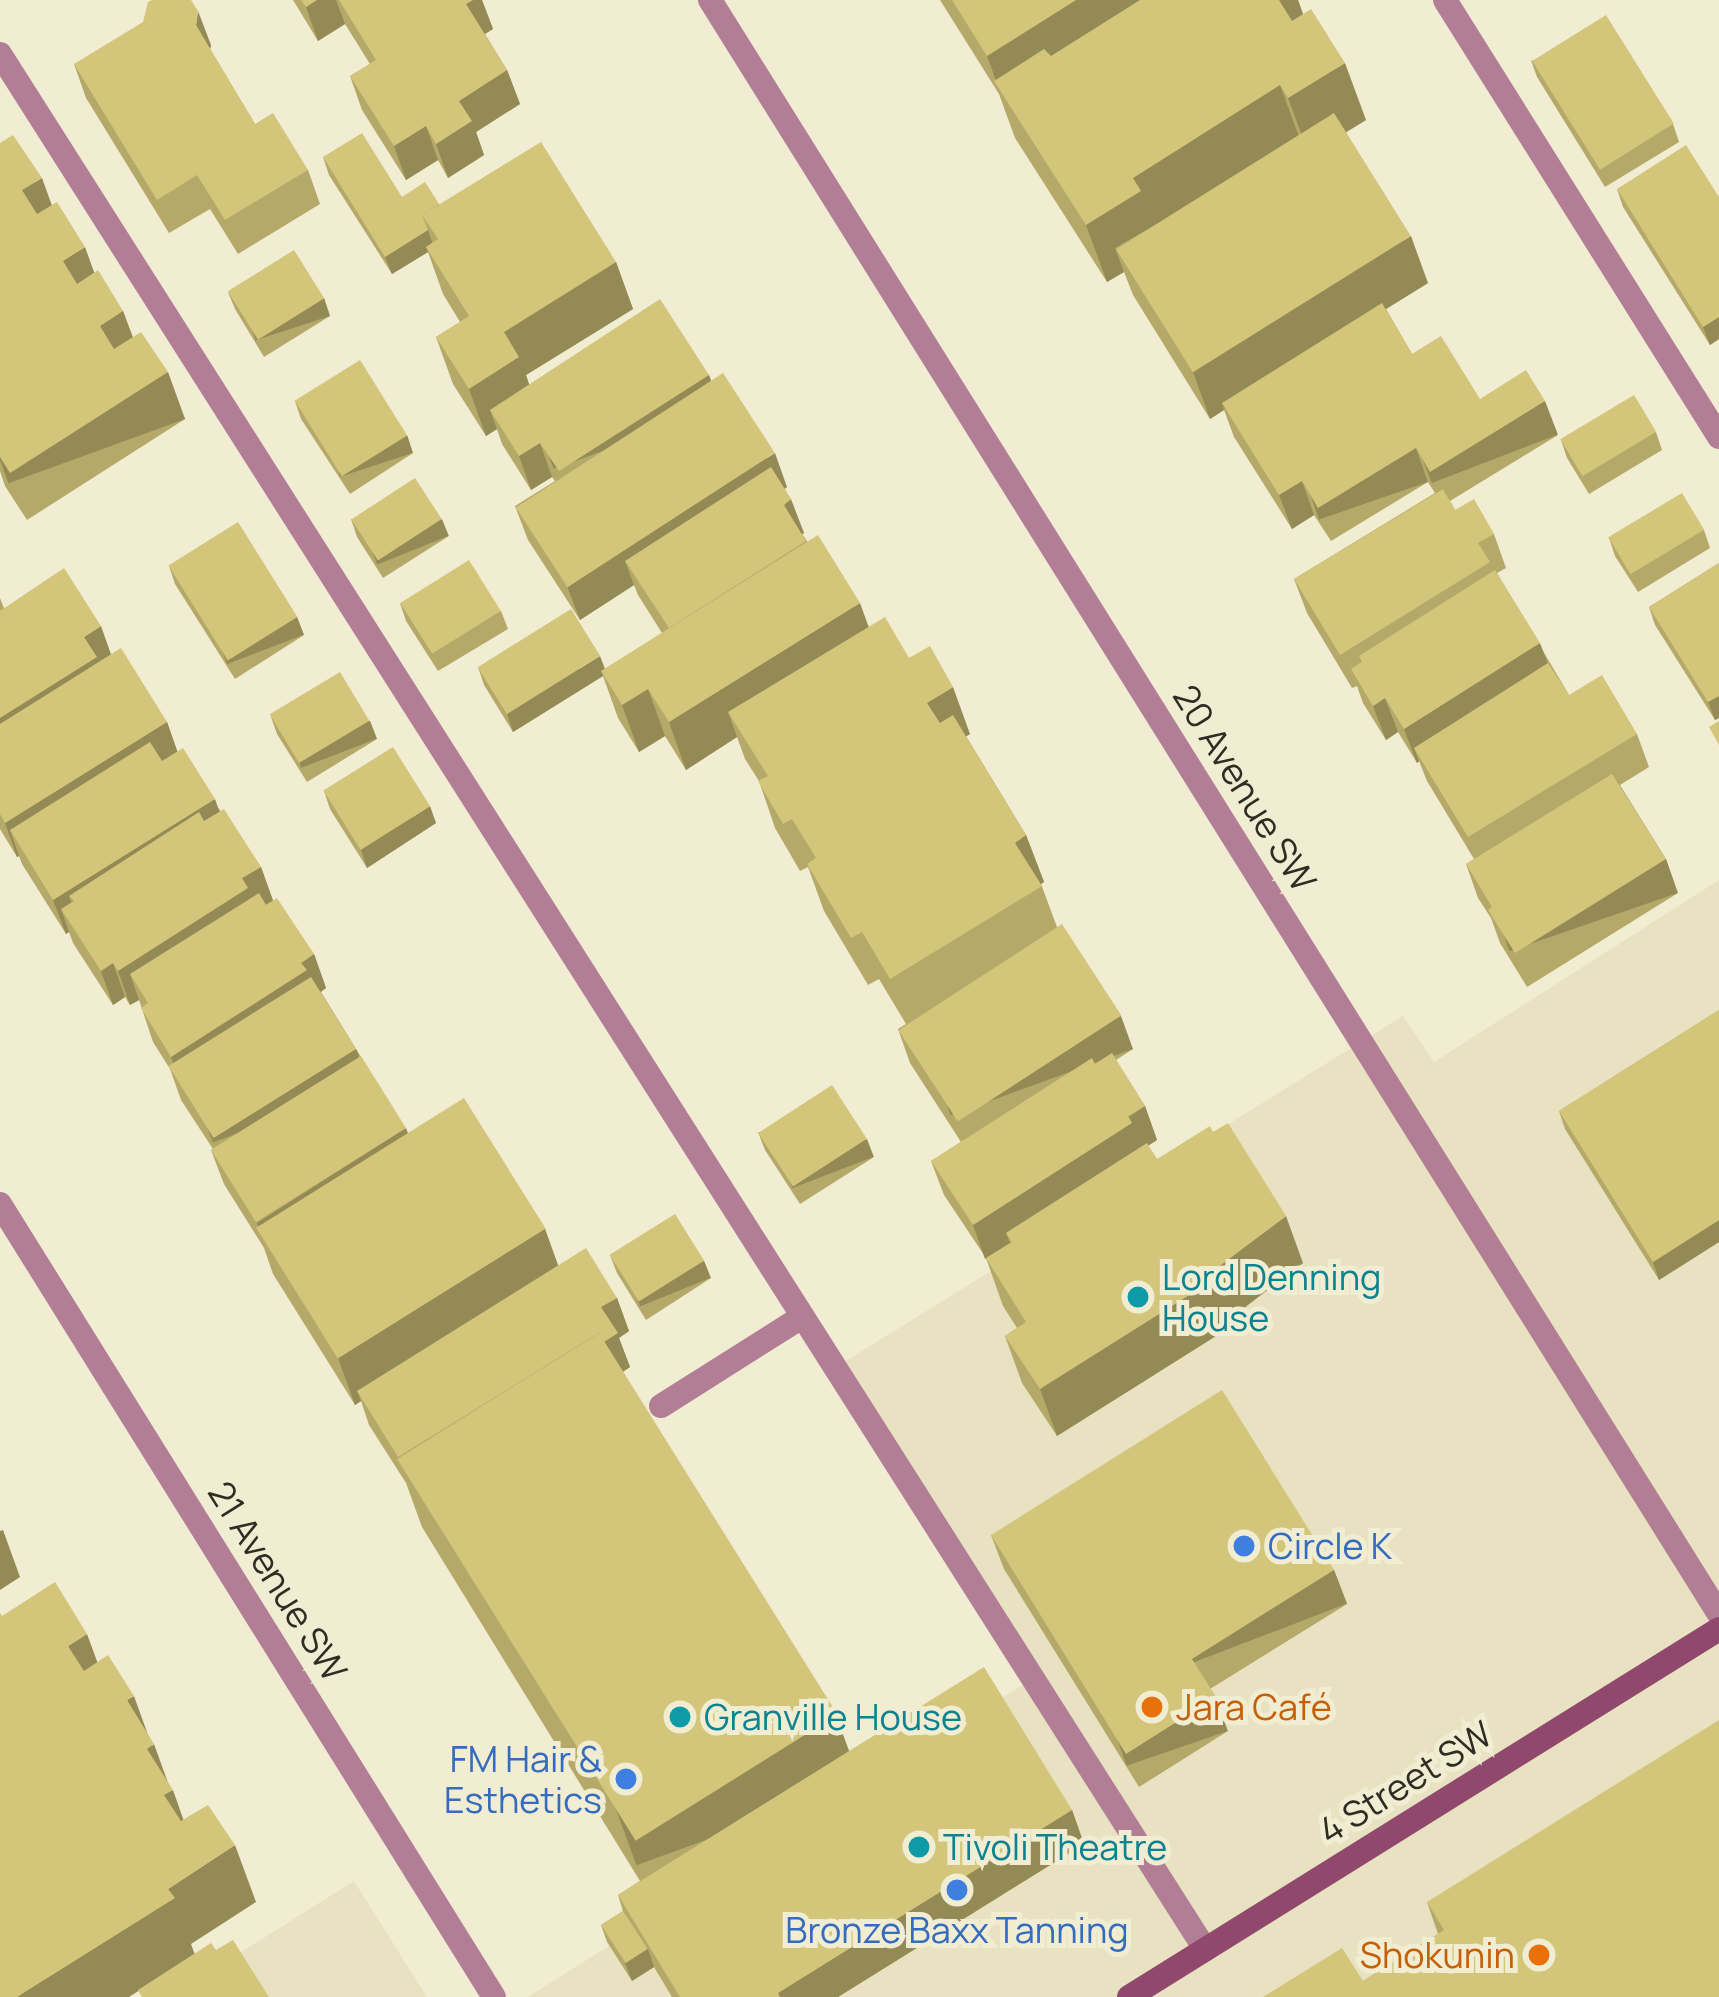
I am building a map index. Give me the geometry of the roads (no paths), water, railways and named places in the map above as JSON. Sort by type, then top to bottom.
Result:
[{"type":"main road","name":"4 Street SW","points":[[1129,1997],[1719,1629]]},
{"type":"street","name":"20 Avenue SW","points":[[710,0],[1719,1614]]},
{"type":"street","points":[[1445,0],[1719,437]]},
{"type":"street","points":[[0,54],[1205,1949]]},
{"type":"street","name":"21 Avenue SW","points":[[0,1204],[494,1997]]},
{"type":"street","points":[[661,1406],[802,1317]]},
{"type":"place","name":"Lord Denning House","points":[[1138,1297]]},
{"type":"place","name":"Circle K","points":[[1244,1546]]},
{"type":"place","name":"Jara Café","points":[[1152,1707]]},
{"type":"place","name":"Granville House","points":[[680,1717]]},
{"type":"place","name":"FM Hair & Esthetics","points":[[626,1779]]},
{"type":"place","name":"Tivoli Theatre","points":[[919,1847]]},
{"type":"place","name":"Bronze Baxx Tanning","points":[[957,1890]]},
{"type":"place","name":"Shokunin","points":[[1539,1955]]}]
